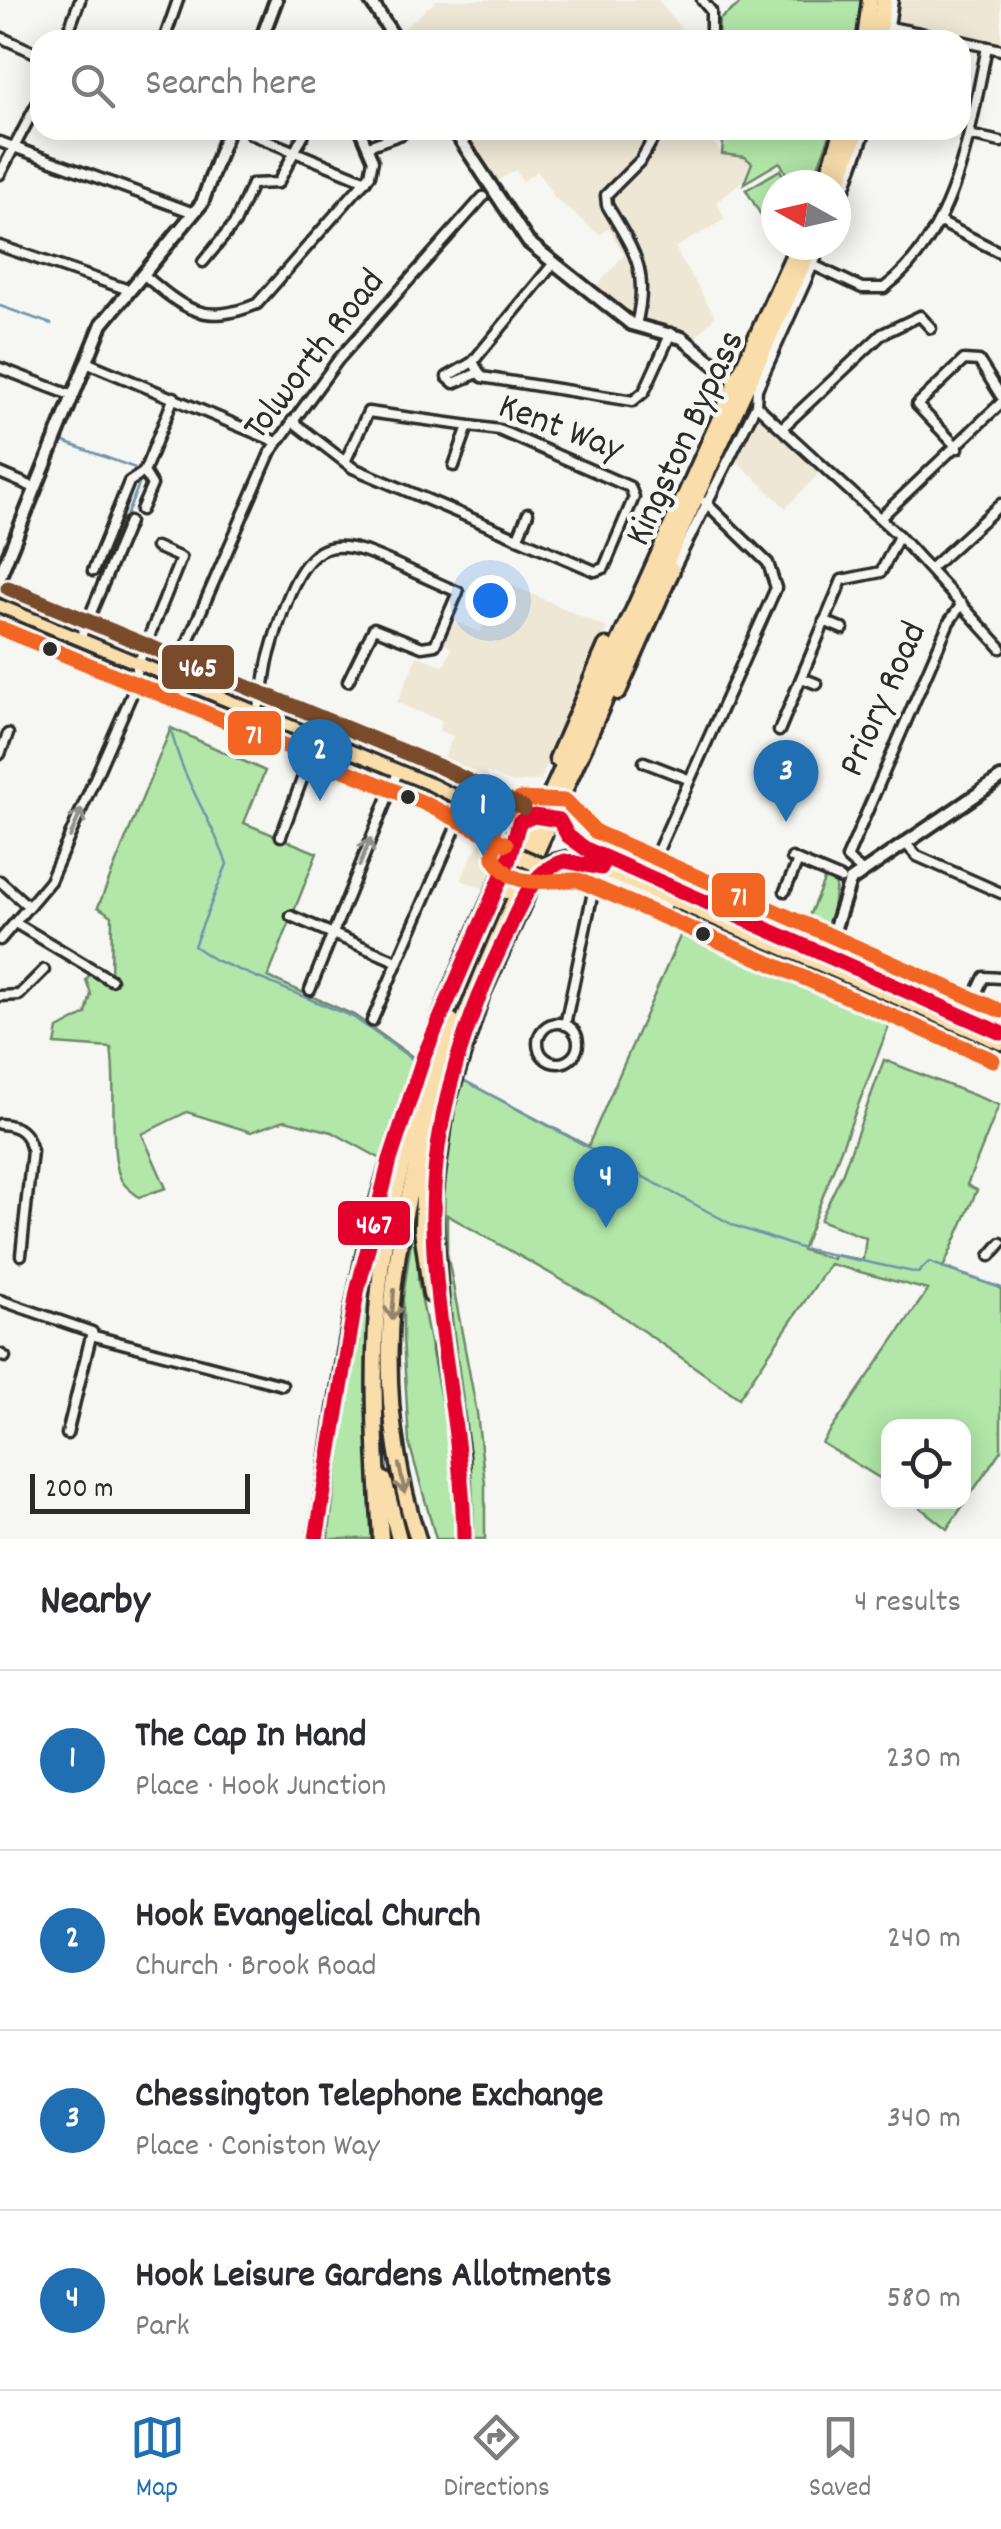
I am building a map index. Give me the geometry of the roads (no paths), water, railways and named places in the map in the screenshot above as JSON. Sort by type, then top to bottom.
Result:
[{"type":"highway","points":[[866,30],[870,0]]},
{"type":"highway","points":[[880,30],[884,0]]},
{"type":"highway","points":[[829,170],[840,140]]},
{"type":"highway","points":[[843,170],[854,140]]},
{"type":"highway","name":"Kingston Bypass","points":[[619,654],[690,478],[791,260]]},
{"type":"highway","name":"Kingston Bypass","points":[[619,654],[805,260]]},
{"type":"highway","points":[[444,1354],[433,1204],[446,1106],[481,996],[530,888],[548,865],[566,851],[564,826],[665,589],[718,448]]},
{"type":"highway","points":[[316,1539],[357,1292],[385,1178],[424,1056],[526,820],[690,478]]},
{"type":"highway","points":[[381,1539],[374,1442],[380,1274],[417,1121],[454,1015],[619,654]]},
{"type":"highway","points":[[418,1539],[398,1458],[390,1354],[394,1286],[407,1205],[427,1126],[478,979],[619,654]]},
{"type":"highway","points":[[526,820],[564,826],[586,849],[674,898],[1001,1042]]},
{"type":"highway","points":[[514,851],[548,865],[572,858],[598,871],[645,880],[1001,1034]]},
{"type":"highway","points":[[427,1126],[422,1229],[461,1456],[464,1539]]},
{"type":"highway","points":[[375,1374],[384,1476],[399,1539]]},
{"type":"main road","points":[[0,606],[468,802],[526,820]]},
{"type":"street","points":[[69,30],[80,0]]},
{"type":"street","points":[[168,30],[178,0]]},
{"type":"street","points":[[265,30],[276,0]]},
{"type":"street","points":[[702,0],[711,11],[711,30]]},
{"type":"street","points":[[889,30],[893,0]]},
{"type":"street","points":[[372,1],[388,30]]},
{"type":"street","points":[[890,26],[908,30]]},
{"type":"street","points":[[0,37],[30,50]]},
{"type":"street","points":[[971,44],[1001,50]]},
{"type":"street","points":[[971,125],[987,47]]},
{"type":"street","points":[[0,174],[30,116]]},
{"type":"street","points":[[971,135],[1001,142]]},
{"type":"street","points":[[0,576],[102,324],[194,213],[224,140]]},
{"type":"street","points":[[266,140],[366,181]]},
{"type":"street","points":[[203,262],[235,223],[247,190],[252,184],[278,183],[302,140]]},
{"type":"street","points":[[143,274],[196,312],[236,312],[257,304],[366,181],[372,160],[365,140]]},
{"type":"street","points":[[368,146],[382,140]]},
{"type":"street","points":[[406,140],[410,146]]},
{"type":"street","points":[[459,140],[488,193],[524,238],[636,326],[670,332],[734,380]]},
{"type":"street","points":[[636,326],[643,296],[641,268],[607,205],[606,195],[641,160],[652,140]]},
{"type":"street","points":[[851,172],[862,140]]},
{"type":"street","points":[[813,265],[862,288],[884,288],[906,267],[940,222],[967,140]]},
{"type":"street","points":[[0,142],[194,213]]},
{"type":"street","name":"Tolworth Road","points":[[172,678],[277,442],[338,360],[488,193]]},
{"type":"street","points":[[940,222],[1001,253]]},
{"type":"street","points":[[0,246],[129,290]]},
{"type":"street","points":[[665,589],[756,405],[754,395],[815,260]]},
{"type":"street","points":[[554,264],[474,362],[447,377],[454,383],[478,373],[633,401],[644,392],[670,332]]},
{"type":"street","points":[[784,427],[894,331],[920,316],[931,328]]},
{"type":"street","points":[[880,518],[958,448],[1001,400],[972,359],[964,360],[912,408],[958,448]]},
{"type":"street","points":[[86,362],[277,442]]},
{"type":"street","points":[[474,362],[478,373]]},
{"type":"street","points":[[0,368],[72,396]]},
{"type":"street","points":[[93,571],[129,482],[144,472],[174,397]]},
{"type":"street","points":[[756,405],[899,536],[1001,648]]},
{"type":"street","name":"Kent Way","points":[[292,422],[345,462],[600,570],[633,490],[509,434],[368,412],[345,462]]},
{"type":"street","name":"Kent Way","points":[[454,466],[468,426]]},
{"type":"street","points":[[141,510],[152,484],[144,472]]},
{"type":"street","points":[[0,474],[35,488]]},
{"type":"street","points":[[645,880],[688,779],[705,755],[776,588],[768,562],[705,502]]},
{"type":"street","points":[[931,568],[1001,504]]},
{"type":"street","points":[[518,537],[528,513]]},
{"type":"street","points":[[80,639],[129,522]]},
{"type":"street","points":[[790,733],[780,728],[842,580],[880,572],[899,536]]},
{"type":"street","points":[[256,713],[268,686],[270,652],[304,562],[319,548],[349,546],[458,592],[435,645],[422,646],[374,628],[348,681]]},
{"type":"street","points":[[0,940],[58,865],[138,680],[138,664],[181,558],[156,547]]},
{"type":"street","name":"Priory Road","points":[[862,871],[847,858],[949,622],[962,604]]},
{"type":"street","points":[[824,621],[843,628]]},
{"type":"street","points":[[802,678],[817,684]]},
{"type":"street","points":[[0,754],[8,734]]},
{"type":"street","points":[[281,836],[318,739]]},
{"type":"street","points":[[644,762],[688,779]]},
{"type":"street","points":[[310,990],[398,772]]},
{"type":"street","points":[[785,891],[795,859],[844,879],[906,843],[1001,778]]},
{"type":"street","points":[[372,1021],[468,802]]},
{"type":"street","points":[[906,843],[917,856],[1001,892]]},
{"type":"street","points":[[565,1025],[598,871],[664,904],[674,898]]},
{"type":"street","points":[[825,958],[844,879]]},
{"type":"street","points":[[0,881],[29,907]]},
{"type":"street","points":[[290,916],[396,962]]},
{"type":"street","points":[[16,924],[111,980]]},
{"type":"street","points":[[0,996],[19,995],[44,970]]},
{"type":"street","points":[[964,1019],[978,983],[984,977],[1001,978]]},
{"type":"street","points":[[550,1025],[565,1025],[577,1036],[576,1052],[564,1062],[551,1062],[542,1054],[539,1038],[550,1025]]},
{"type":"street","points":[[0,1124],[18,1128],[28,1137],[32,1151],[21,1255]]},
{"type":"street","points":[[990,1256],[1001,1243]]},
{"type":"street","points":[[0,1300],[92,1333],[282,1384]]},
{"type":"street","points":[[67,1434],[92,1333]]},
{"type":"waterway","points":[[0,306],[51,324]]},
{"type":"waterway","points":[[61,441],[135,468]]},
{"type":"waterway","points":[[85,617],[140,482]]},
{"type":"waterway","points":[[171,728],[181,763],[227,864],[194,946],[215,960],[353,1017],[412,1059]]},
{"type":"waterway","points":[[461,1079],[735,1226],[803,1249]]},
{"type":"waterway","points":[[806,1249],[918,1273],[929,1262],[1001,1288]]},
{"type":"place","name":"Hook Evangelical Church","points":[[320,801]]},
{"type":"place","name":"Chessington Telephone Exchange","points":[[786,822]]},
{"type":"place","name":"The Cap In Hand","points":[[483,856]]},
{"type":"place","name":"Hook Leisure Gardens Allotments","points":[[606,1228]]}]
